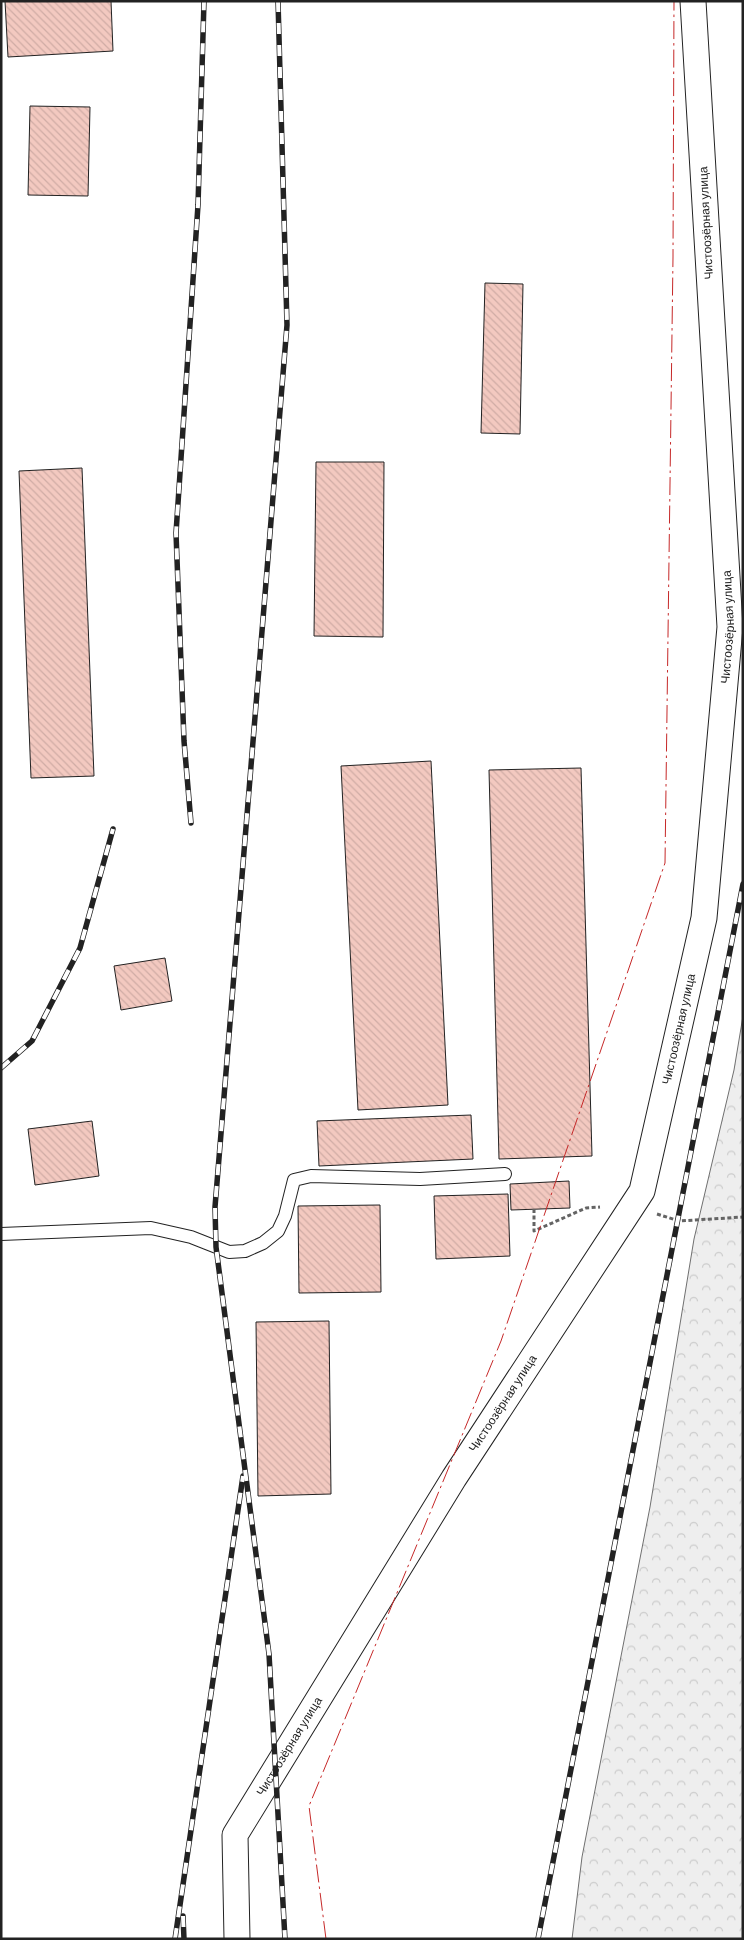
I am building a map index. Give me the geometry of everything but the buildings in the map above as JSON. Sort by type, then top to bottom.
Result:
[{"type":"street","name":"Чистоозёрная улица","points":[[237,1939],[235,1835],[454,1478],[642,1192],[704,918],[730,627],[693,1]]},
{"type":"lane","points":[[1,1234],[151,1228],[191,1238],[229,1252],[245,1251],[263,1243],[278,1231],[285,1216],[294,1180],[311,1176],[420,1179],[506,1174]]},
{"type":"path","points":[[534,1209],[534,1231],[586,1208],[633,1206],[679,1221],[743,1217]]},
{"type":"green space","points":[[743,1016],[743,1939],[572,1939],[582,1857],[650,1507],[694,1239],[734,1070]]},
{"type":"railway","points":[[191,823],[184,741],[176,533],[198,205],[204,1]]},
{"type":"railway","points":[[278,1],[287,325],[215,1207],[216,1247],[269,1654],[285,1939]]},
{"type":"railway","points":[[1,1068],[32,1041],[80,948],[113,829]]},
{"type":"railway","points":[[538,1939],[743,884]]},
{"type":"railway","points":[[175,1939],[243,1476]]},
{"type":"railway","points":[[183,1916],[184,1939]]},
{"type":"power","points":[[326,1939],[309,1806],[501,1341],[665,863],[673,257],[674,1]]}]
